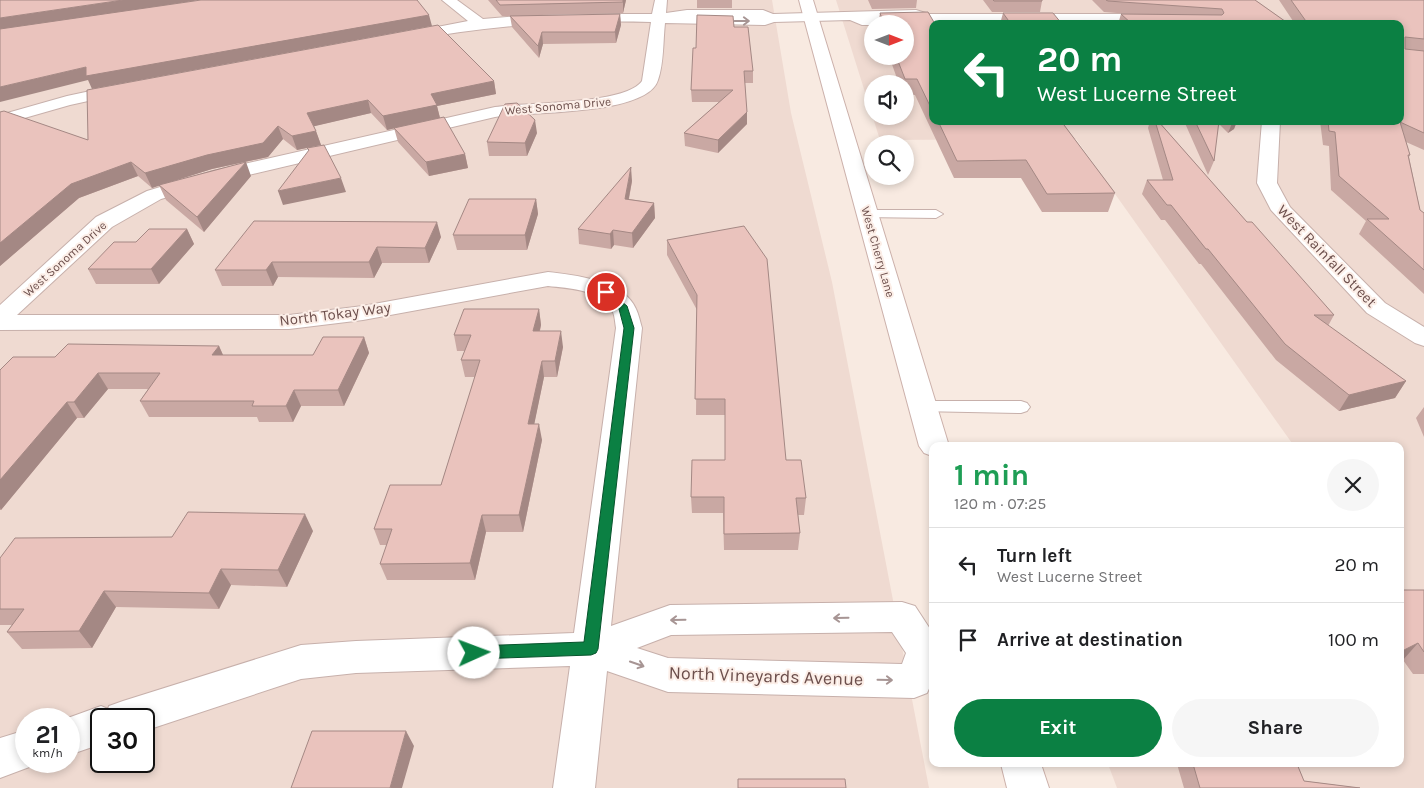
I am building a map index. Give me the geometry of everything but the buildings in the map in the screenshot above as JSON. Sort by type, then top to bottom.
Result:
[{"type":"street","points":[[449,0],[479,23]]},
{"type":"street","points":[[948,5],[958,20]]},
{"type":"street","points":[[392,39],[479,23],[660,9],[687,21],[765,21],[809,9],[854,17],[862,21],[923,21],[928,18],[949,20]]},
{"type":"street","name":"West Sonoma Drive","points":[[0,318],[104,222],[128,207],[183,185],[495,112],[535,107],[609,103],[630,97],[644,90],[650,81],[660,9]]},
{"type":"street","name":"West Cherry Lane","points":[[809,9],[933,442]]},
{"type":"street","points":[[1176,9],[1190,20]]},
{"type":"street","points":[[1016,20],[1129,18],[1160,20]]},
{"type":"street","points":[[0,120],[67,101],[141,86]]},
{"type":"street","name":"West Rainfall Street","points":[[1271,125],[1267,183],[1281,210],[1376,308],[1424,338]]},
{"type":"street","name":"North Tokay Way","points":[[0,323],[289,322],[363,313],[548,279],[579,282],[606,292],[624,308],[629,328],[591,649]]},
{"type":"street","name":"North Vineyards Avenue","points":[[155,708],[301,662],[356,657],[591,649],[670,620],[902,617],[928,651],[914,680],[668,675],[591,649]]},
{"type":"street","points":[[574,788],[591,649]]},
{"type":"street","points":[[0,758],[15,753]]},
{"type":"street","points":[[1022,767],[1028,788]]},
{"type":"lane","points":[[867,214],[936,214]]},
{"type":"lane","points":[[924,407],[1021,407]]},
{"type":"shaded area","points":[[49,0],[772,0],[791,113],[832,282],[929,788],[0,788],[0,7]]},
{"type":"shaded area","points":[[836,0],[1424,0],[1424,788],[1117,788],[1109,767],[1404,767],[1404,442],[1291,442],[1076,139],[914,140],[914,135],[878,135],[875,125],[914,125],[914,75],[864,75],[864,89]]},
{"type":"route","points":[[474,653],[591,649],[629,328],[624,308],[606,292]]}]
